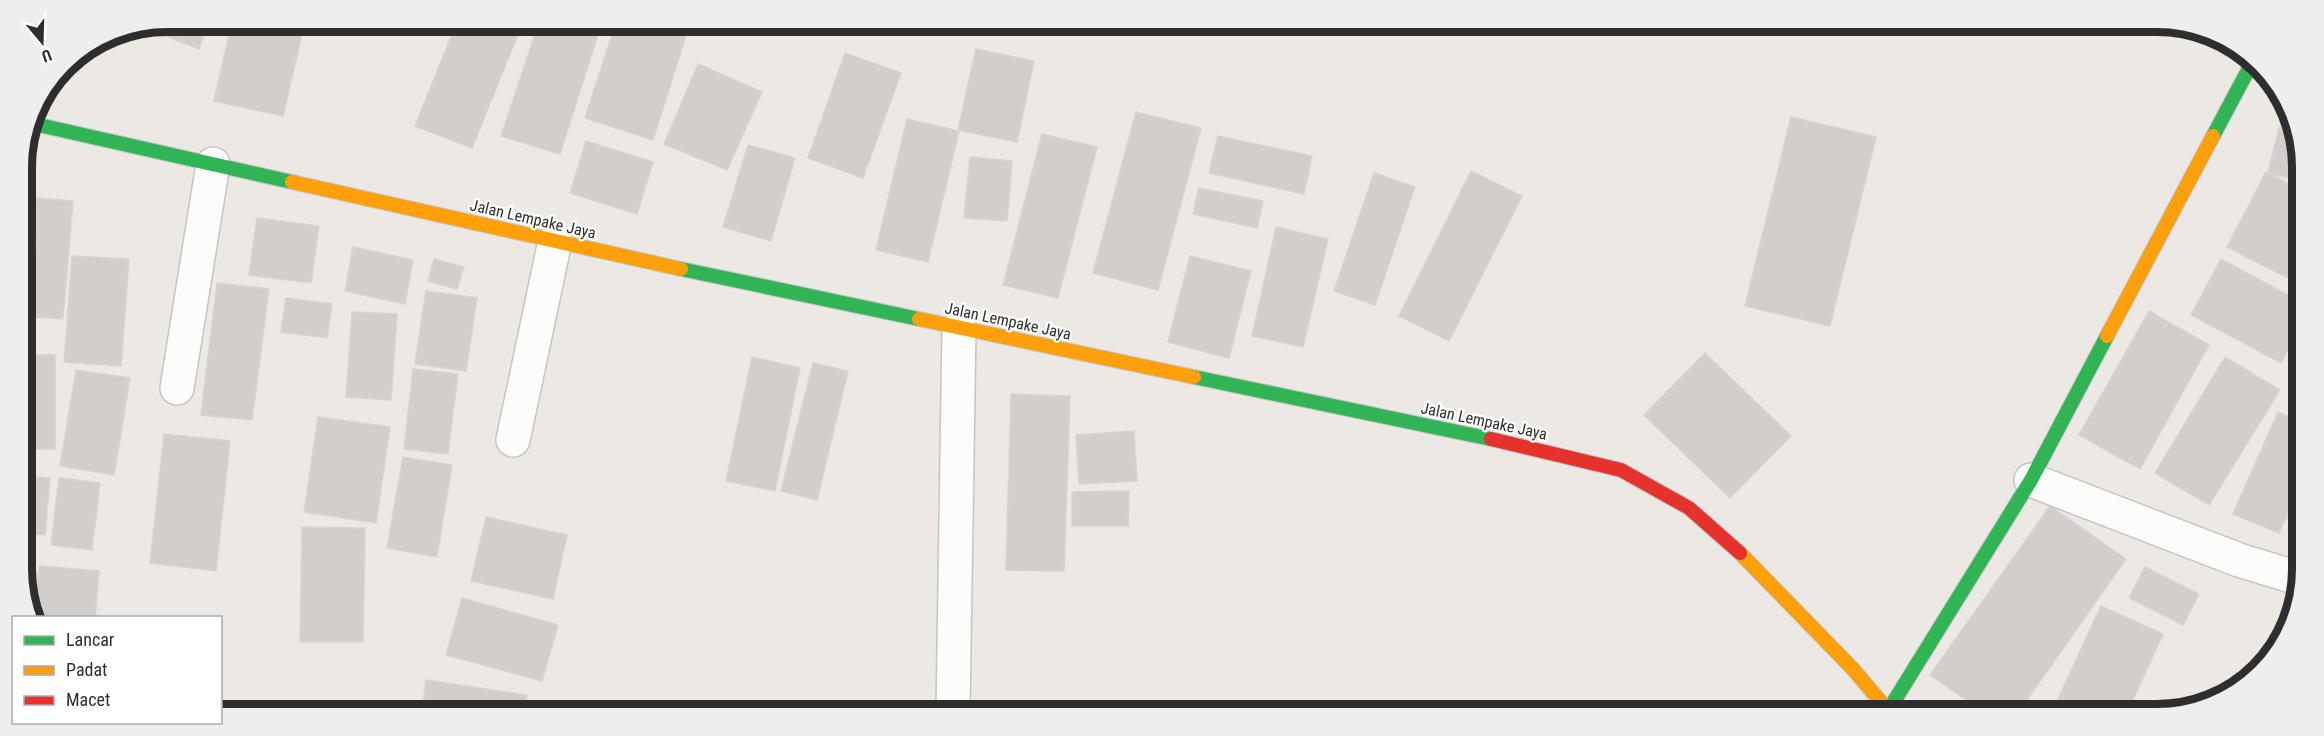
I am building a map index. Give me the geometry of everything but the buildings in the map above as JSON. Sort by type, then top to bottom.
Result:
[{"type":"street","points":[[1894,704],[2031,480],[2250,68]]},
{"type":"street","name":"Jalan Lempake Jaya","points":[[38,125],[555,241],[1535,448],[1620,470],[1689,508],[1724,537],[1804,617],[1882,704]]},
{"type":"street","points":[[177,388],[213,164]]},
{"type":"street","points":[[513,440],[555,241]]},
{"type":"street","points":[[953,704],[959,328]]},
{"type":"street","points":[[2031,480],[2239,560],[2292,576]]},
{"type":"traffic: fast","points":[[2213,136],[2250,68]]},
{"type":"traffic: fast","points":[[38,125],[292,182]]},
{"type":"traffic: fast","points":[[681,269],[919,319]]},
{"type":"traffic: fast","points":[[1892,704],[2031,480],[2107,336]]},
{"type":"traffic: fast","points":[[1194,377],[1491,439]]},
{"type":"traffic: slow","points":[[2107,336],[2213,136]]},
{"type":"traffic: slow","points":[[292,182],[681,269]]},
{"type":"traffic: slow","points":[[919,319],[1194,377]]},
{"type":"traffic: slow","points":[[1740,553],[1853,669],[1883,704]]},
{"type":"traffic: jam","points":[[1491,439],[1621,470],[1689,508],[1740,553]]}]
